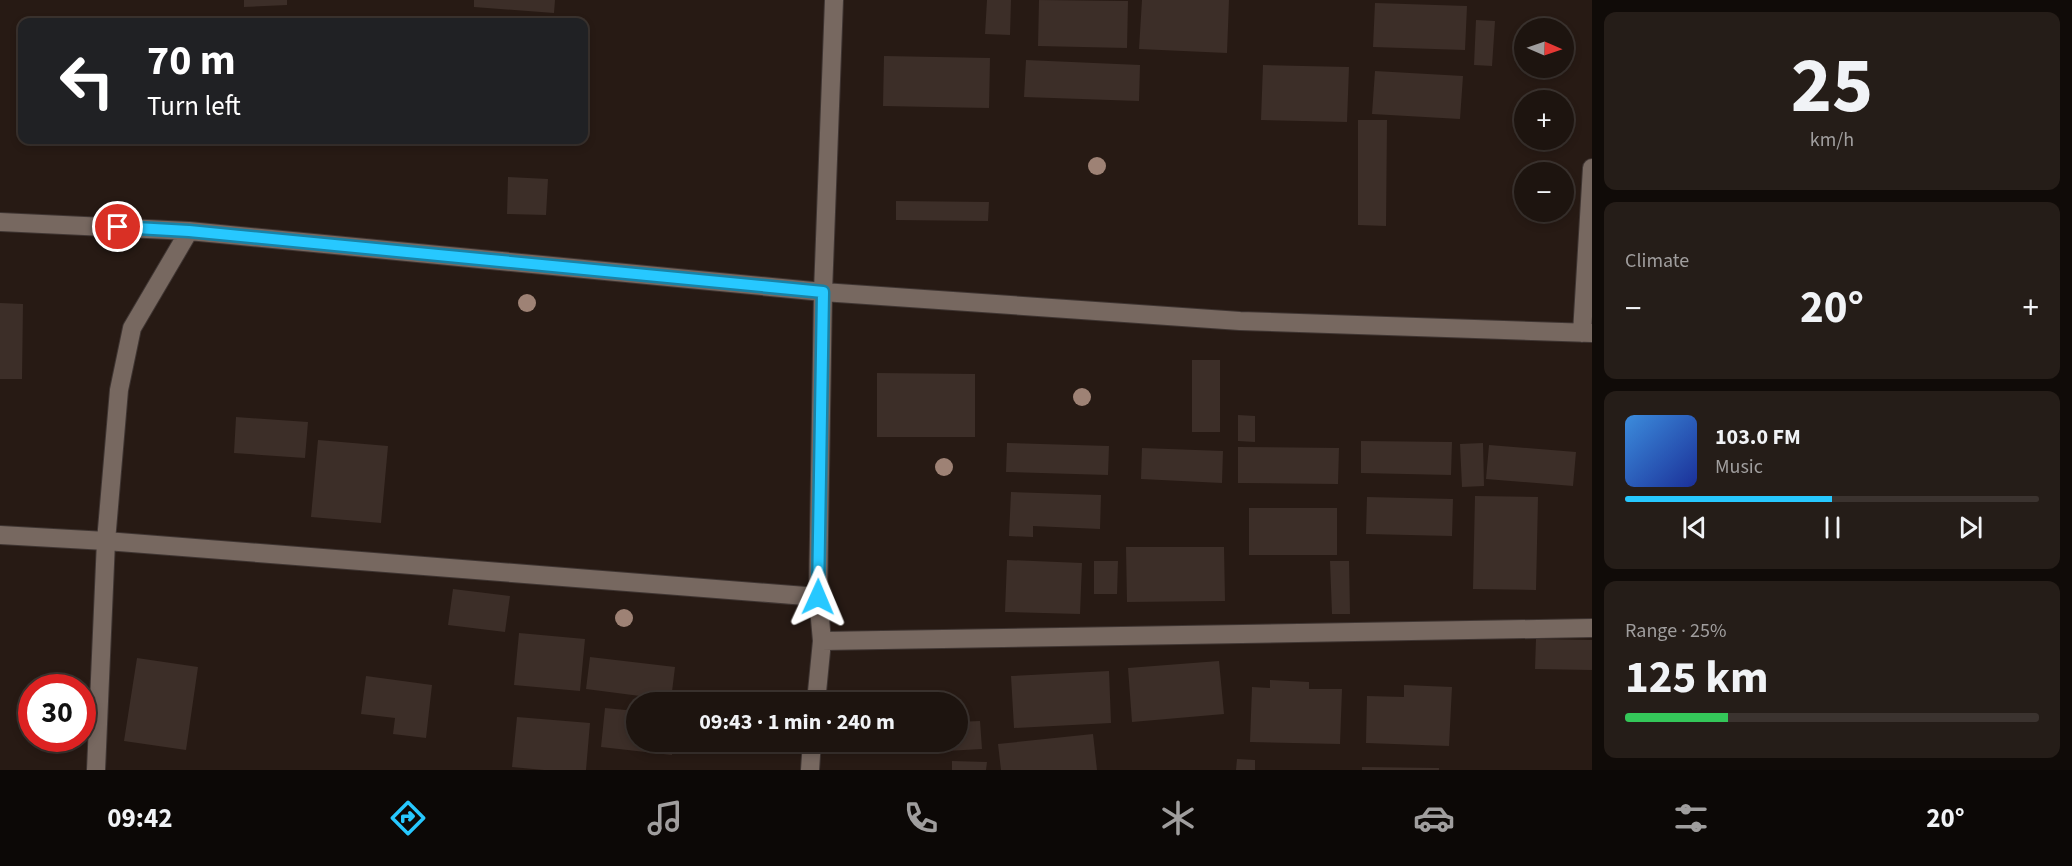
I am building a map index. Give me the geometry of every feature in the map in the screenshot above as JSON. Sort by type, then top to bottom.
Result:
[{"type":"street","points":[[817,692],[822,641],[818,597],[823,292],[834,0]]},
{"type":"street","points":[[0,222],[189,231],[823,292],[1240,321],[1587,333],[1592,168]]},
{"type":"street","points":[[96,770],[106,541],[119,390],[132,328],[189,231]]},
{"type":"street","points":[[0,535],[106,541],[818,597]]},
{"type":"street","points":[[822,641],[1592,628]]},
{"type":"street","points":[[810,770],[811,752]]},
{"type":"building","points":[[244,0],[287,0],[287,5],[244,7]]},
{"type":"building","points":[[474,0],[555,0],[554,13],[474,7]]},
{"type":"building","points":[[987,0],[1011,0],[1010,35],[985,34]]},
{"type":"building","points":[[1039,0],[1128,1],[1127,48],[1038,46]]},
{"type":"building","points":[[1142,0],[1229,0],[1227,53],[1139,49]]},
{"type":"building","points":[[1375,3],[1467,6],[1465,50],[1373,47]]},
{"type":"building","points":[[1476,20],[1495,21],[1492,66],[1474,65]]},
{"type":"building","points":[[884,56],[990,58],[989,108],[883,106]]},
{"type":"building","points":[[1026,60],[1140,65],[1139,101],[1024,97]]},
{"type":"building","points":[[1263,65],[1349,67],[1347,122],[1261,120]]},
{"type":"building","points":[[1375,71],[1463,76],[1460,119],[1372,114]]},
{"type":"building","points":[[1358,120],[1387,120],[1386,226],[1358,225]]},
{"type":"building","points":[[508,177],[548,179],[546,215],[507,214]]},
{"type":"building","points":[[896,201],[989,202],[988,221],[896,220]]},
{"type":"building","points":[[0,303],[23,304],[22,379],[0,379]]},
{"type":"building","points":[[1192,360],[1220,360],[1220,432],[1192,432]]},
{"type":"building","points":[[877,373],[975,374],[975,437],[877,437]]},
{"type":"building","points":[[1238,415],[1255,416],[1255,442],[1238,441]]},
{"type":"building","points":[[236,417],[308,422],[305,458],[234,453]]},
{"type":"building","points":[[318,440],[388,446],[381,523],[311,517]]},
{"type":"building","points":[[1361,441],[1452,442],[1451,475],[1361,473]]},
{"type":"building","points":[[1007,443],[1109,446],[1108,475],[1006,472]]},
{"type":"building","points":[[1483,443],[1484,486],[1462,487],[1460,444]]},
{"type":"building","points":[[1489,445],[1576,452],[1573,486],[1486,479]]},
{"type":"building","points":[[1238,447],[1339,448],[1338,484],[1238,483]]},
{"type":"building","points":[[1142,448],[1223,451],[1222,483],[1141,479]]},
{"type":"building","points":[[1011,492],[1101,495],[1100,529],[1033,526],[1033,537],[1009,536]]},
{"type":"building","points":[[1475,496],[1538,497],[1536,590],[1473,589]]},
{"type":"building","points":[[1367,497],[1453,499],[1452,536],[1366,534]]},
{"type":"building","points":[[1249,508],[1337,508],[1337,555],[1249,555]]},
{"type":"building","points":[[1126,547],[1224,547],[1225,601],[1127,602]]},
{"type":"building","points":[[1007,560],[1082,563],[1080,614],[1005,612]]},
{"type":"building","points":[[1094,561],[1118,561],[1117,594],[1094,594]]},
{"type":"building","points":[[1330,561],[1349,561],[1350,614],[1332,614]]},
{"type":"building","points":[[453,589],[510,596],[505,632],[448,625]]},
{"type":"building","points":[[519,633],[585,639],[580,691],[514,685]]},
{"type":"building","points":[[1536,639],[1592,640],[1592,670],[1535,669]]},
{"type":"building","points":[[590,657],[675,667],[672,692],[626,692],[626,694],[586,689]]},
{"type":"building","points":[[137,658],[198,667],[186,750],[124,741]]},
{"type":"building","points":[[1219,661],[1224,714],[1132,722],[1128,668]]},
{"type":"building","points":[[1109,671],[1111,723],[1014,728],[1011,676]]},
{"type":"building","points":[[366,676],[432,685],[426,738],[393,734],[395,718],[361,714]]},
{"type":"building","points":[[1270,680],[1309,682],[1309,689],[1342,689],[1340,744],[1250,742],[1252,687],[1270,688]]},
{"type":"building","points":[[1404,685],[1452,687],[1449,746],[1366,743],[1367,696],[1404,697]]},
{"type":"building","points":[[605,708],[626,710],[626,750],[601,747]]},
{"type":"building","points":[[517,717],[590,723],[586,770],[512,767]]},
{"type":"building","points":[[980,721],[982,749],[968,750],[968,722]]},
{"type":"building","points":[[1093,734],[1097,770],[1001,770],[998,744]]},
{"type":"building","points":[[645,752],[672,752],[672,755]]},
{"type":"building","points":[[892,752],[928,752],[892,754]]},
{"type":"building","points":[[1237,759],[1255,760],[1255,770],[1236,770]]},
{"type":"building","points":[[952,761],[987,762],[986,770],[952,770]]},
{"type":"building","points":[[1362,767],[1439,768],[1439,770],[1362,770]]},
{"type":"route","points":[[118,227],[189,231],[823,292],[818,597]]}]
